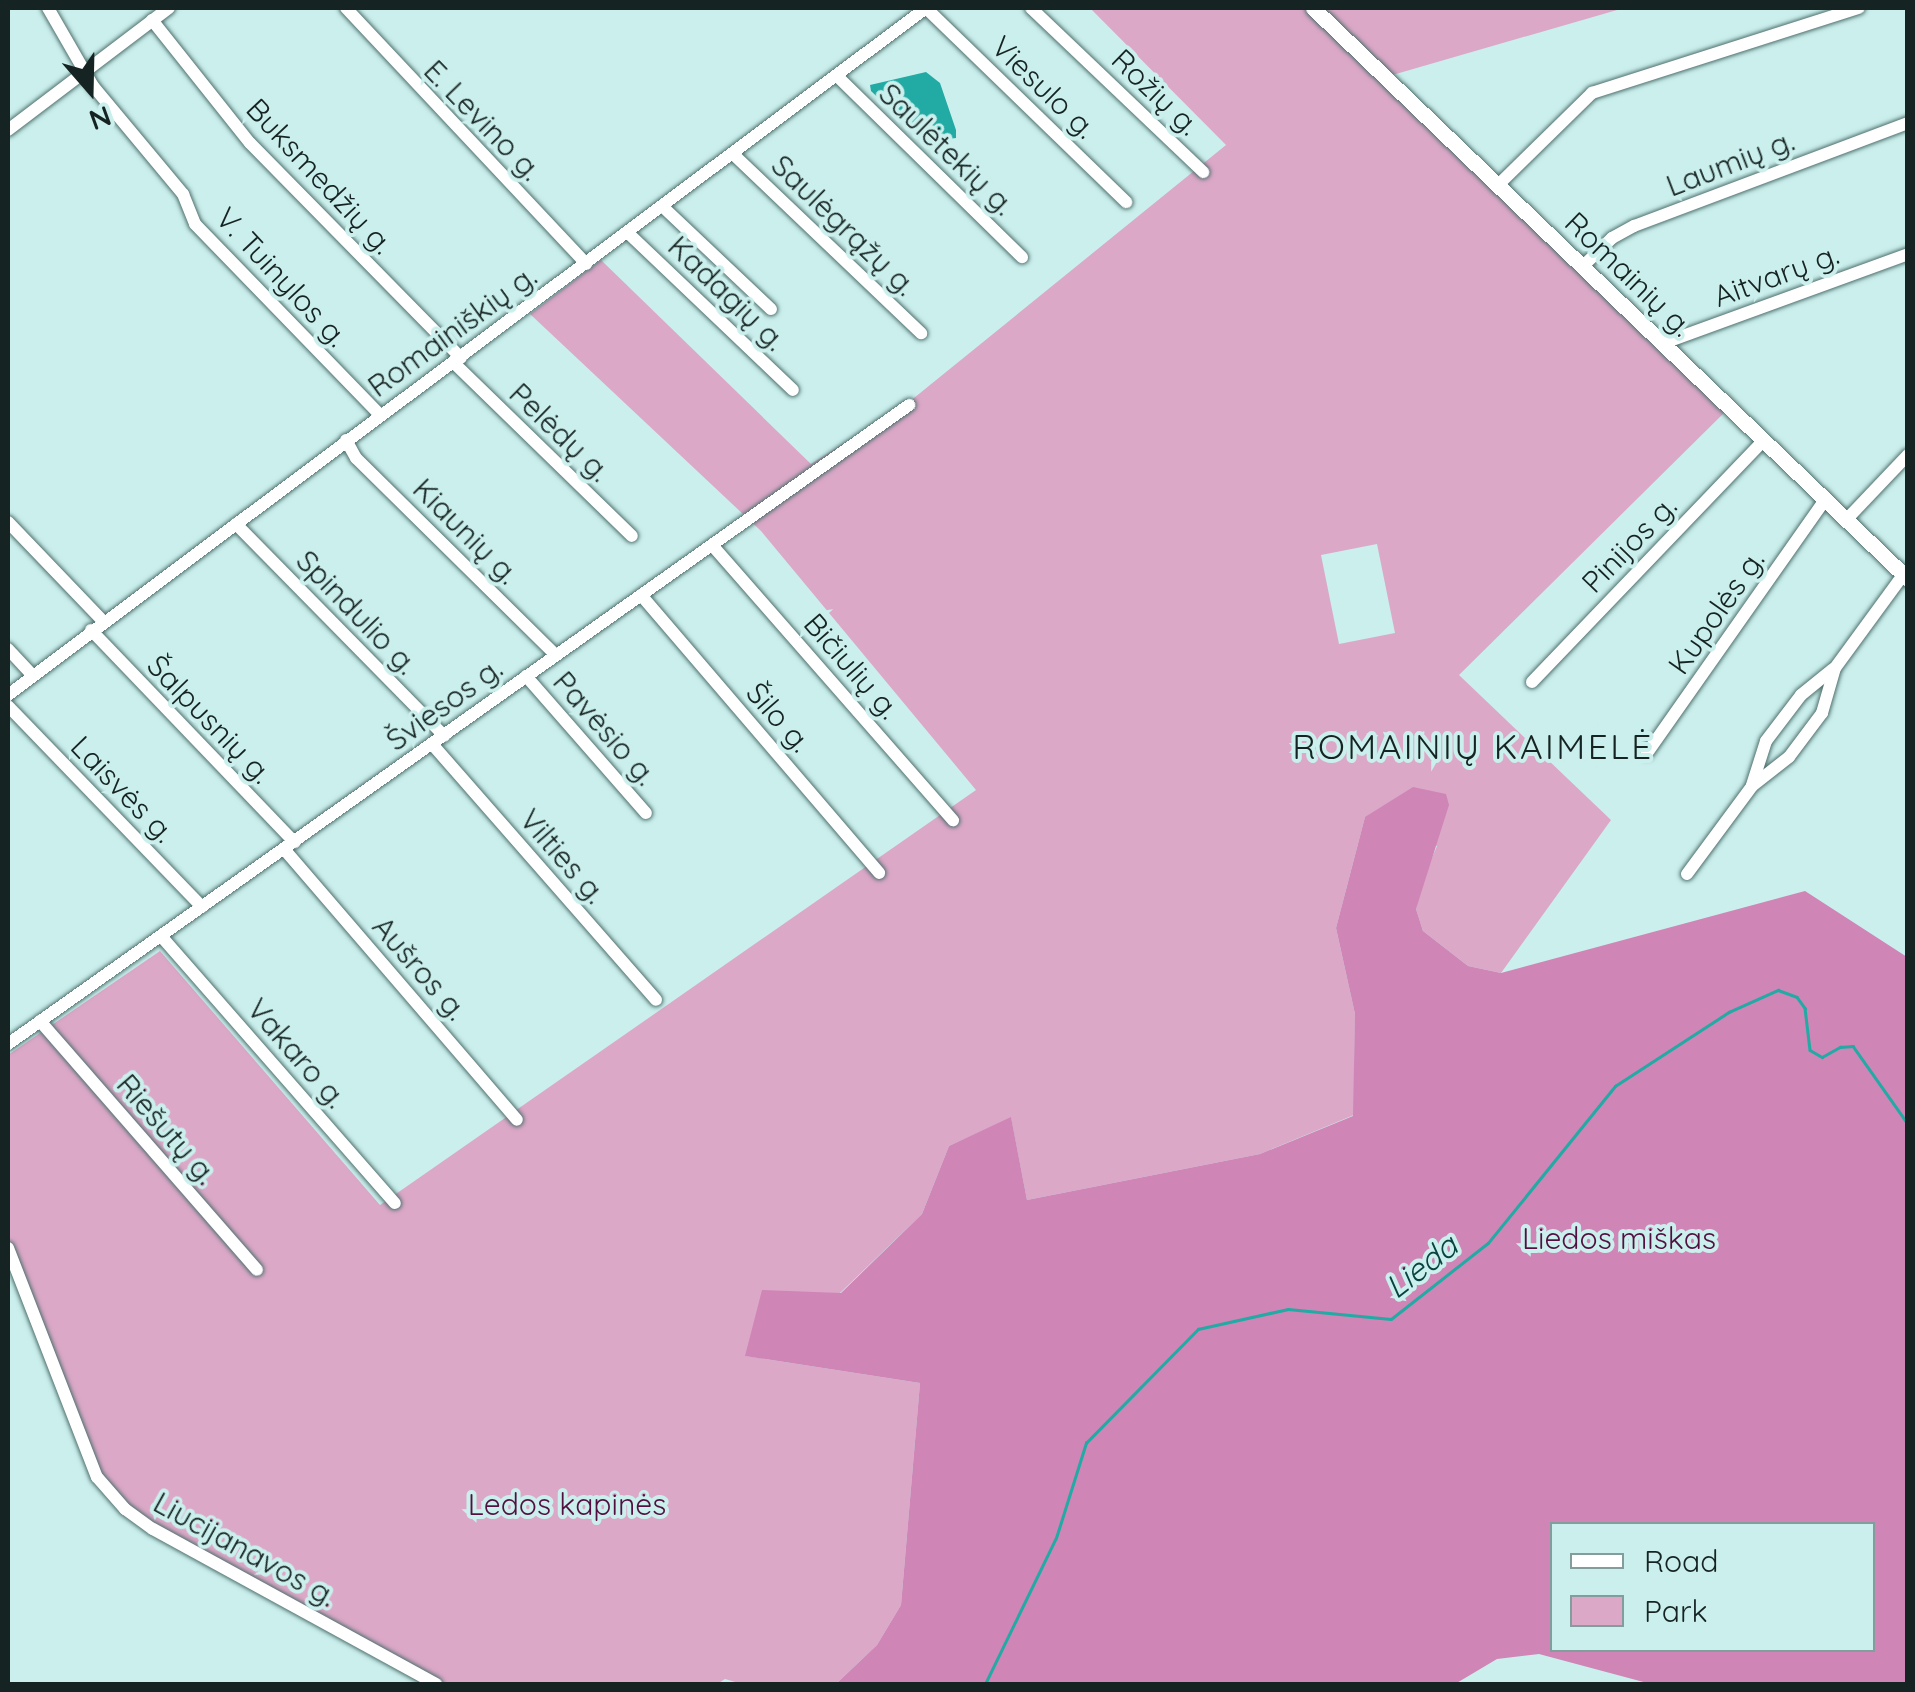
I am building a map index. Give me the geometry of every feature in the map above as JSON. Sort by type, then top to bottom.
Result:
[{"type":"main road","name":"Romainių g.","points":[[1313,8],[1905,577]]},
{"type":"street","name":"V. Tuinylos g.","points":[[48,8],[86,71],[182,194],[196,224],[380,415]]},
{"type":"street","points":[[8,130],[169,8]]},
{"type":"street","name":"E. Levino g.","points":[[346,8],[586,264]]},
{"type":"street","name":"Romainiškių g.","points":[[8,694],[926,8]]},
{"type":"street","name":"Viesulo g.","points":[[926,8],[1126,202]]},
{"type":"street","name":"Rožių g.","points":[[1031,8],[1203,172]]},
{"type":"street","points":[[1498,185],[1592,94],[1859,8]]},
{"type":"street","name":"Buksmedžių g.","points":[[152,20],[250,143],[457,360]]},
{"type":"street","name":"Saulėtekių g.","points":[[837,76],[1022,257]]},
{"type":"street","name":"Laumių g.","points":[[1582,267],[1612,238],[1634,226],[1908,123]]},
{"type":"street","name":"Saulėgrąžų g.","points":[[733,154],[921,332]]},
{"type":"street","points":[[662,206],[770,309]]},
{"type":"street","name":"Kadagių g.","points":[[627,232],[793,390]]},
{"type":"street","name":"Aitvarų g.","points":[[1661,344],[1908,254]]},
{"type":"street","name":"Pelėdų g.","points":[[457,360],[632,536]]},
{"type":"street","name":"Šviesos g.","points":[[8,1044],[909,405]]},
{"type":"street","name":"Kiaunių g.","points":[[346,440],[356,458],[556,654]]},
{"type":"street","name":"Pinijos g.","points":[[1532,682],[1763,440]]},
{"type":"street","points":[[1846,520],[1908,455]]},
{"type":"street","name":"Kupolės g.","points":[[1647,753],[1825,500]]},
{"type":"street","points":[[8,522],[104,622]]},
{"type":"street","name":"Spindulio g.","points":[[236,524],[438,740]]},
{"type":"street","name":"Bičiulių g.","points":[[712,545],[953,820]]},
{"type":"street","points":[[1752,786],[1766,741],[1801,695],[1835,668],[1905,577]]},
{"type":"street","name":"Šilo g.","points":[[641,595],[879,872]]},
{"type":"street","name":"Šalpusnių g.","points":[[90,630],[289,845]]},
{"type":"street","points":[[8,649],[32,675]]},
{"type":"street","points":[[1687,874],[1752,786],[1789,757],[1822,713],[1835,668]]},
{"type":"street","name":"Pavėsio g.","points":[[526,676],[646,813]]},
{"type":"street","name":"Laisvės g.","points":[[8,706],[202,907]]},
{"type":"street","name":"Vilties g.","points":[[438,740],[656,1000]]},
{"type":"street","name":"Aušros g.","points":[[289,845],[518,1120]]},
{"type":"street","name":"Vakaro g.","points":[[162,936],[395,1203]]},
{"type":"street","name":"Riešutų g.","points":[[40,1021],[257,1270]]},
{"type":"street","name":"Liucijanavos g.","points":[[8,1248],[97,1477],[125,1508],[153,1529],[436,1684]]},
{"type":"green space","name":"Ledos kapinės","points":[[1090,8],[1624,8],[1389,76],[1729,408],[1459,675],[1611,820],[1501,973],[1468,966],[1423,931],[1416,909],[1418,890],[1437,846],[1365,817],[1336,928],[1355,1014],[1354,1115],[1260,1154],[1027,1200],[1011,1118],[949,1146],[922,1214],[840,1293],[746,1356],[920,1383],[901,1605],[877,1645],[836,1684],[742,1684],[725,1679],[717,1684],[436,1684],[153,1529],[105,1489],[8,1259],[8,1055],[160,951],[380,1205],[976,790],[761,531],[530,314],[601,260],[811,464],[909,402],[1226,145]],"holes":[[[1377,544],[1395,633],[1339,644],[1321,555]]]},
{"type":"green space","name":"Liedos miškas","points":[[1413,787],[1446,794],[1449,805],[1416,909],[1423,931],[1468,966],[1501,973],[1805,891],[1907,957],[1907,1684],[1651,1684],[1539,1654],[1497,1659],[1455,1684],[836,1684],[877,1645],[901,1605],[920,1383],[745,1356],[762,1290],[841,1293],[922,1214],[949,1146],[1011,1117],[1027,1200],[1260,1154],[1353,1116],[1355,1014],[1336,928],[1365,817]]},
{"type":"water","points":[[926,72],[940,83],[956,130],[956,138],[948,139],[941,152],[934,152],[871,91],[870,85]]},
{"type":"waterway","name":"Lieda","points":[[985,1684],[1056,1538],[1086,1443],[1198,1329],[1288,1309],[1391,1319],[1488,1243],[1615,1086],[1729,1012],[1778,990],[1797,997],[1805,1008],[1810,1050],[1822,1057],[1840,1047],[1853,1046],[1908,1124]]},
{"type":"district","name":"ROMAINIŲ KAIMELĖ","points":[[1473,746]]}]
